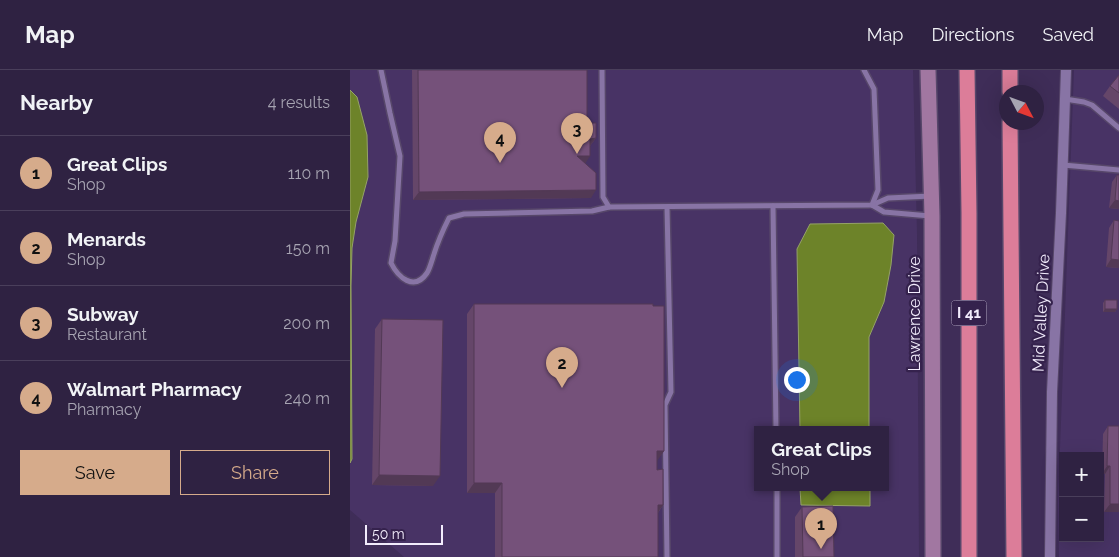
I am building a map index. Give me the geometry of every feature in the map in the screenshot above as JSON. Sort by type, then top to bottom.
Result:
[{"type":"highway","name":"I 41","points":[[967,70],[969,557]]},
{"type":"highway","points":[[1010,70],[1010,85]]},
{"type":"highway","points":[[1010,130],[1014,557]]},
{"type":"main road","name":"Lawrence Drive","points":[[928,70],[932,216],[933,557]]},
{"type":"street","name":"Mid Valley Drive","points":[[1050,557],[1052,392],[1066,70]]},
{"type":"lane","points":[[381,70],[400,156],[395,241],[391,263],[401,278],[410,282],[418,281],[427,273],[449,218],[464,214],[592,211],[609,207],[872,205],[888,198],[931,196]]},
{"type":"lane","points":[[602,70],[603,197],[609,207]]},
{"type":"lane","points":[[864,70],[874,89],[878,190],[872,205]]},
{"type":"lane","points":[[1065,99],[1092,105],[1119,128]]},
{"type":"lane","points":[[1063,165],[1119,170]]},
{"type":"lane","points":[[872,205],[884,212],[932,216]]},
{"type":"lane","points":[[773,206],[776,426]]},
{"type":"lane","points":[[667,207],[671,392],[665,405],[667,557]]},
{"type":"lane","points":[[777,491],[778,557]]},
{"type":"shaded area","points":[[350,70],[913,70],[917,234],[919,557],[404,557],[350,510]]},
{"type":"shaded area","points":[[1074,70],[1119,70],[1119,557],[1059,557],[1058,503],[1059,476],[1059,542],[1104,542],[1104,452],[1060,452]]},
{"type":"shaded area","points":[[350,90],[357,97],[367,135],[368,177],[356,222],[352,248],[352,459],[350,463]]},
{"type":"shaded area","points":[[883,223],[894,235],[884,302],[869,337],[869,426],[800,426],[797,249],[810,224]]},
{"type":"shaded area","points":[[800,491],[870,491],[870,506],[801,505]]},
{"type":"building","points":[[418,70],[587,70],[587,123],[596,123],[596,138],[590,139],[590,156],[577,156],[596,173],[596,190],[419,192]]},
{"type":"building","points":[[1119,75],[1119,93],[1110,86]]},
{"type":"building","points":[[1117,175],[1119,175],[1119,201],[1115,200]]},
{"type":"building","points":[[1114,220],[1119,221],[1119,260],[1111,259]]},
{"type":"building","points":[[1105,300],[1117,300],[1117,309],[1105,309]]},
{"type":"building","points":[[474,304],[653,304],[653,306],[664,306],[664,451],[657,451],[657,470],[663,469],[663,505],[658,505],[658,557],[502,557],[502,483],[474,483]]},
{"type":"building","points":[[382,319],[443,320],[440,476],[379,475]]},
{"type":"building","points":[[1108,426],[1119,426],[1119,504],[1110,504],[1110,466],[1107,466]]},
{"type":"building","points":[[833,506],[834,557],[803,557],[802,507]]},
{"type":"place","name":"Subway","points":[[577,154]]},
{"type":"place","name":"Walmart Pharmacy","points":[[500,163]]},
{"type":"place","name":"Menards","points":[[562,388]]},
{"type":"place","name":"Great Clips","points":[[821,549]]}]
